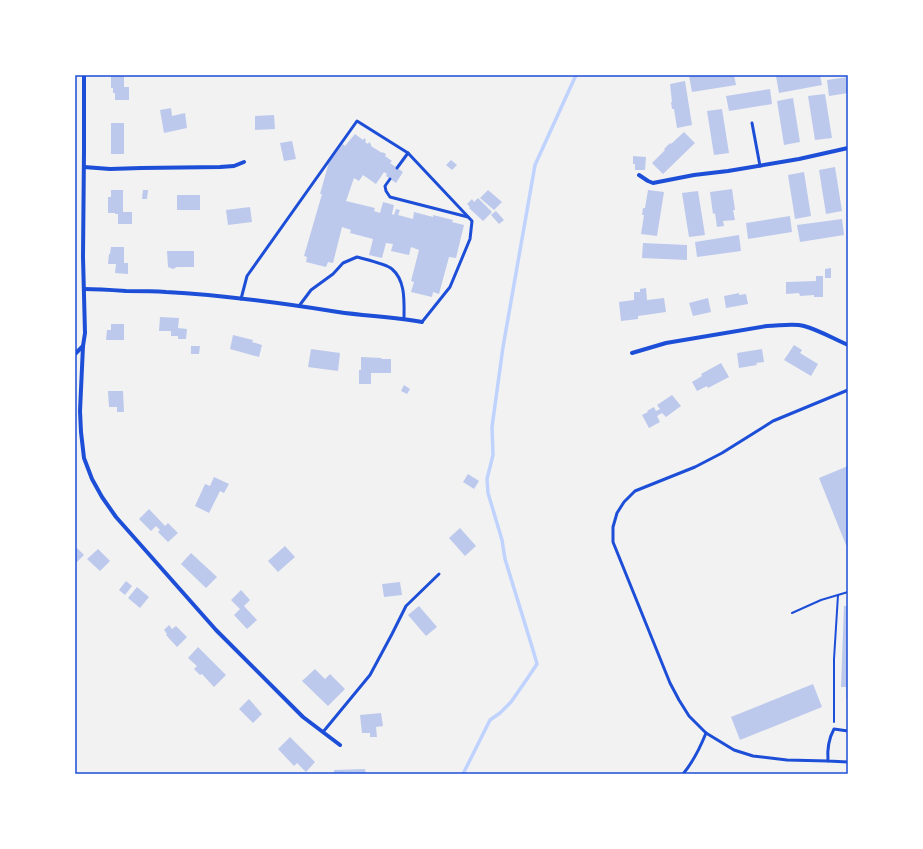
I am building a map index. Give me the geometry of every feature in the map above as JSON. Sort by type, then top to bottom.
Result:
[{"type":"street","points":[[84,75],[83,257],[85,333],[80,411],[84,458],[92,479],[116,517],[216,630],[303,718],[340,745]]},
{"type":"street","points":[[639,175],[648,182],[653,183],[694,175],[799,159],[848,148]]},
{"type":"street","points":[[84,167],[110,169],[220,167],[234,166],[244,162]]},
{"type":"street","points":[[84,289],[166,292],[240,299],[340,312],[404,318],[422,322]]},
{"type":"street","points":[[632,353],[672,342],[767,326],[782,325],[803,326],[816,330],[848,345]]},
{"type":"street","points":[[75,354],[83,346]]},
{"type":"lane","points":[[240,299],[247,276],[357,120],[408,153],[472,221],[470,239],[450,287],[422,322]]},
{"type":"lane","points":[[752,123],[760,166]]},
{"type":"lane","points":[[398,168],[408,153]]},
{"type":"lane","points":[[390,179],[385,186],[386,191],[390,196],[468,217]]},
{"type":"lane","points":[[299,306],[311,290],[333,274],[343,263],[357,257],[391,268],[399,278],[404,296],[404,318]]},
{"type":"lane","points":[[848,390],[773,421],[722,453],[695,467],[635,491],[624,502],[617,513],[613,527],[613,542],[670,683],[689,716],[706,733],[734,750],[753,756],[787,760],[848,762]]},
{"type":"lane","points":[[323,732],[370,675],[406,606],[439,574]]},
{"type":"lane","points":[[828,761],[827,750],[830,737],[834,730],[848,731]]},
{"type":"lane","points":[[684,774],[706,733]]},
{"type":"path","points":[[792,613],[821,600],[848,592]]},
{"type":"path","points":[[834,730],[834,659],[838,595]]},
{"type":"building","points":[[111,75],[124,75],[124,87],[129,87],[129,100],[115,100],[115,93],[113,93],[113,88],[111,88]]},
{"type":"building","points":[[734,75],[736,85],[692,92],[689,76]]},
{"type":"building","points":[[820,75],[822,85],[779,93],[776,76]]},
{"type":"building","points":[[848,77],[848,93],[829,96],[827,80]]},
{"type":"building","points":[[685,81],[692,125],[677,128],[674,109],[672,109],[670,84]]},
{"type":"building","points":[[770,89],[772,104],[729,111],[726,96]]},
{"type":"building","points":[[825,94],[832,138],[815,140],[808,96]]},
{"type":"building","points":[[793,98],[800,142],[784,145],[777,101]]},
{"type":"building","points":[[171,108],[172,116],[185,113],[187,128],[164,133],[160,110]]},
{"type":"building","points":[[722,109],[729,153],[714,155],[707,111]]},
{"type":"building","points":[[274,115],[275,129],[255,130],[255,116]]},
{"type":"building","points":[[111,123],[124,123],[124,154],[111,154]]},
{"type":"building","points":[[684,132],[695,143],[663,174],[652,163],[670,143],[671,144]]},
{"type":"building","points":[[355,134],[363,140],[364,138],[366,140],[365,142],[368,144],[369,142],[371,146],[386,154],[385,156],[392,161],[390,163],[403,172],[396,183],[386,176],[387,174],[384,172],[376,184],[363,175],[359,181],[354,178],[346,201],[375,208],[374,211],[380,213],[383,202],[394,205],[392,214],[394,215],[396,209],[400,210],[398,215],[413,219],[414,212],[453,220],[452,222],[464,225],[456,258],[449,257],[439,294],[433,292],[432,297],[411,292],[414,282],[411,281],[419,250],[411,247],[409,255],[391,251],[393,244],[386,243],[382,258],[369,255],[373,239],[350,233],[351,230],[342,227],[333,263],[328,262],[326,267],[306,262],[307,257],[304,256],[322,194],[320,194],[329,162],[343,144],[345,146]]},
{"type":"building","points":[[292,141],[296,159],[284,161],[280,143]]},
{"type":"building","points":[[633,156],[646,157],[645,170],[635,170]]},
{"type":"building","points":[[451,160],[457,165],[452,170],[446,165]]},
{"type":"building","points":[[835,167],[842,211],[826,214],[819,170]]},
{"type":"building","points":[[804,172],[811,216],[795,219],[788,175]]},
{"type":"building","points":[[732,189],[735,220],[723,221],[724,226],[717,227],[715,213],[713,214],[710,192]]},
{"type":"building","points":[[111,190],[123,190],[123,212],[132,212],[132,224],[118,224],[118,214],[108,213],[108,197],[111,197]]},
{"type":"building","points":[[143,190],[148,190],[147,199],[142,199]]},
{"type":"building","points":[[488,190],[502,202],[494,210],[480,198]]},
{"type":"building","points":[[648,190],[664,192],[657,236],[641,234],[644,215],[642,215],[643,208],[645,208]]},
{"type":"building","points":[[698,191],[705,235],[689,237],[682,193]]},
{"type":"building","points":[[177,195],[200,195],[200,210],[177,210]]},
{"type":"building","points":[[478,198],[492,212],[483,221],[469,208],[470,207],[467,204],[472,199],[474,202]]},
{"type":"building","points":[[250,207],[252,222],[228,225],[226,210]]},
{"type":"building","points":[[496,211],[504,220],[499,224],[491,215]]},
{"type":"building","points":[[790,216],[792,232],[748,239],[746,223]]},
{"type":"building","points":[[842,219],[844,235],[800,242],[797,225]]},
{"type":"building","points":[[739,235],[741,251],[697,257],[695,242]]},
{"type":"building","points":[[643,243],[687,245],[687,260],[642,258]]},
{"type":"building","points":[[111,247],[124,247],[124,263],[128,263],[128,274],[115,273],[116,264],[108,264]]},
{"type":"building","points":[[167,251],[194,251],[194,267],[177,267],[173,269],[168,267]]},
{"type":"building","points":[[831,268],[831,278],[825,278],[825,269]]},
{"type":"building","points":[[816,276],[823,276],[823,297],[814,297],[814,295],[800,296],[799,293],[786,294],[786,282],[816,281]]},
{"type":"building","points":[[646,288],[647,300],[664,298],[666,312],[638,316],[638,319],[621,321],[619,302],[634,300],[634,292],[640,292],[640,289]]},
{"type":"building","points":[[739,293],[739,295],[746,294],[748,304],[726,308],[724,296]]},
{"type":"building","points":[[708,298],[711,312],[693,316],[689,303]]},
{"type":"building","points":[[160,317],[179,318],[178,328],[187,329],[186,339],[178,339],[178,336],[171,336],[171,331],[159,331]]},
{"type":"building","points":[[111,324],[124,324],[124,340],[106,340],[107,330],[111,330]]},
{"type":"building","points":[[233,335],[253,340],[252,342],[262,345],[259,357],[230,349]]},
{"type":"building","points":[[794,345],[802,350],[800,353],[818,364],[811,376],[784,360]]},
{"type":"building","points":[[191,346],[200,346],[199,354],[191,354]]},
{"type":"building","points":[[311,349],[340,353],[338,371],[308,367]]},
{"type":"building","points":[[762,349],[764,362],[756,363],[757,365],[739,368],[737,353]]},
{"type":"building","points":[[361,357],[391,359],[391,373],[371,373],[371,384],[359,384]]},
{"type":"building","points":[[721,363],[729,377],[708,388],[707,386],[697,391],[692,382],[702,376],[701,374]]},
{"type":"building","points":[[404,385],[410,389],[407,394],[401,391]]},
{"type":"building","points":[[108,391],[123,391],[124,412],[117,412],[117,407],[109,407]]},
{"type":"building","points":[[672,395],[681,406],[666,417],[662,413],[657,416],[660,422],[649,428],[642,415],[654,407],[656,411],[660,409],[657,405]]},
{"type":"building","points":[[848,466],[848,544],[846,545],[819,478]]},
{"type":"building","points":[[468,474],[479,481],[474,489],[463,482]]},
{"type":"building","points":[[214,477],[229,484],[224,493],[220,491],[209,513],[195,506],[205,484],[210,486]]},
{"type":"building","points":[[149,509],[165,526],[168,523],[178,533],[168,542],[158,532],[160,530],[156,526],[151,531],[139,519]]},
{"type":"building","points":[[460,528],[476,546],[465,556],[449,538]]},
{"type":"building","points":[[285,546],[295,557],[278,572],[268,561]]},
{"type":"building","points":[[77,548],[84,555],[75,564],[75,550]]},
{"type":"building","points":[[98,549],[110,561],[100,571],[87,559]]},
{"type":"building","points":[[191,553],[217,577],[206,588],[181,564]]},
{"type":"building","points":[[126,581],[132,586],[125,595],[119,590]]},
{"type":"building","points":[[400,582],[402,595],[384,597],[382,584]]},
{"type":"building","points":[[137,587],[149,597],[140,608],[128,598]]},
{"type":"building","points":[[241,590],[250,600],[244,606],[257,620],[247,629],[234,615],[240,609],[231,600]]},
{"type":"building","points":[[419,606],[437,627],[426,636],[408,615]]},
{"type":"building","points":[[844,606],[848,606],[848,698],[846,698],[846,687],[841,687]]},
{"type":"building","points":[[169,625],[172,629],[176,626],[187,637],[177,647],[166,635],[167,634],[164,630]]},
{"type":"building","points":[[198,647],[226,675],[214,687],[202,674],[200,675],[194,669],[197,666],[188,658]]},
{"type":"building","points":[[315,669],[325,679],[330,674],[345,689],[328,706],[302,681]]},
{"type":"building","points":[[813,684],[822,707],[740,740],[731,717]]},
{"type":"building","points":[[249,699],[262,714],[253,723],[239,709]]},
{"type":"building","points":[[381,713],[383,726],[376,727],[377,737],[370,737],[370,733],[362,733],[360,715]]},
{"type":"building","points":[[290,737],[315,762],[306,772],[297,763],[294,766],[278,749]]},
{"type":"building","points":[[365,769],[366,774],[334,774],[334,770]]},
{"type":"waterway","points":[[463,774],[490,720],[511,702],[537,664],[505,559],[502,540],[488,493],[487,479],[493,455],[492,427],[503,347],[535,165],[576,75]]}]
